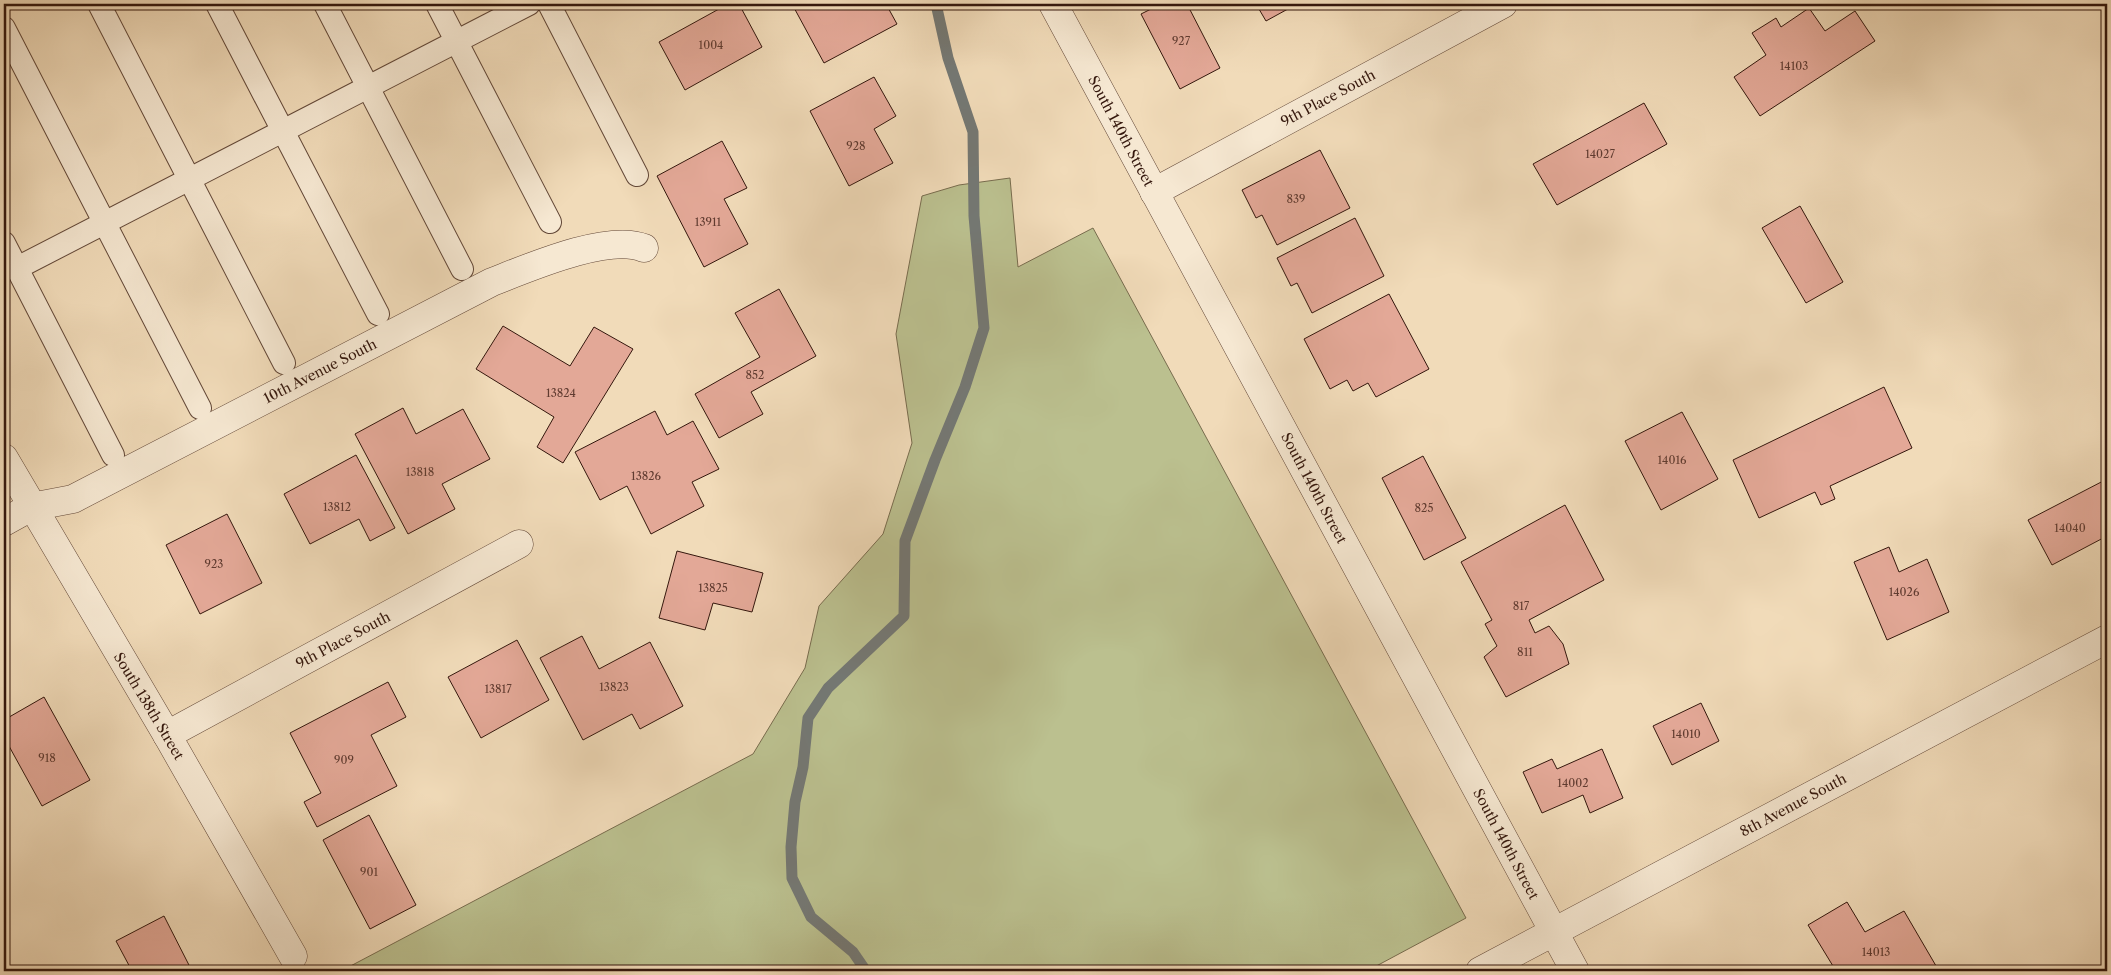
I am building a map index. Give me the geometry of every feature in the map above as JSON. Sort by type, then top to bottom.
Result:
[{"type":"street","name":"South 140th Street","points":[[1053,4],[1574,971]]},
{"type":"street","name":"9th Place South","points":[[1154,192],[1503,4]]},
{"type":"street","name":"10th Avenue South","points":[[4,522],[31,507],[74,499],[492,282],[543,263],[608,244],[632,243],[644,248]]},
{"type":"street","name":"South 138th Street","points":[[4,458],[31,507],[167,735],[293,956]]},
{"type":"street","name":"9th Place South","points":[[167,735],[519,544]]},
{"type":"street","name":"8th Avenue South","points":[[1480,971],[2107,639]]},
{"type":"lane","points":[[99,4],[284,363]]},
{"type":"lane","points":[[217,4],[378,314]]},
{"type":"lane","points":[[325,4],[462,269]]},
{"type":"lane","points":[[437,4],[550,222]]},
{"type":"lane","points":[[17,268],[529,4]]},
{"type":"lane","points":[[549,4],[637,176]]},
{"type":"lane","points":[[4,28],[200,408]]},
{"type":"lane","points":[[4,243],[113,455]]},
{"type":"green space","points":[[1010,178],[1018,267],[1093,228],[1466,918],[1367,971],[341,971],[753,754],[805,668],[819,606],[883,534],[912,443],[896,334],[922,196],[959,185]]},
{"type":"building","points":[[728,4],[739,4],[762,47],[685,90],[659,42]]},
{"type":"building","points":[[792,4],[886,4],[897,24],[824,63]]},
{"type":"building","points":[[1161,4],[1187,4],[1220,68],[1180,89],[1141,14]]},
{"type":"building","points":[[1256,4],[1297,4],[1266,21]]},
{"type":"building","points":[[1809,8],[1825,31],[1855,11],[1875,41],[1760,116],[1734,77],[1766,55],[1752,33],[1776,18],[1781,27]]},
{"type":"building","points":[[874,77],[896,116],[874,129],[893,163],[849,186],[810,111]]},
{"type":"building","points":[[1644,103],[1667,144],[1557,205],[1533,164]]},
{"type":"building","points":[[722,141],[747,188],[724,199],[748,244],[704,267],[657,176]]},
{"type":"building","points":[[1320,150],[1350,208],[1277,245],[1262,215],[1256,218],[1242,190]]},
{"type":"building","points":[[1800,206],[1843,282],[1806,303],[1762,228]]},
{"type":"building","points":[[1355,218],[1384,276],[1312,313],[1297,283],[1291,286],[1277,258]]},
{"type":"building","points":[[779,289],[816,356],[751,392],[763,414],[719,438],[695,394],[760,357],[735,313]]},
{"type":"building","points":[[1389,294],[1429,369],[1376,397],[1368,383],[1353,391],[1347,380],[1330,389],[1304,339]]},
{"type":"building","points":[[503,326],[570,366],[594,327],[633,349],[563,463],[537,447],[554,417],[476,369]]},
{"type":"building","points":[[1884,387],[1912,448],[1830,486],[1835,499],[1821,505],[1815,492],[1759,518],[1733,460]]},
{"type":"building","points":[[403,408],[416,434],[463,409],[490,459],[442,484],[455,509],[408,534],[355,434]]},
{"type":"building","points":[[655,411],[667,435],[693,421],[719,469],[692,482],[704,506],[651,534],[627,486],[600,500],[575,452]]},
{"type":"building","points":[[1682,412],[1718,479],[1661,510],[1625,441]]},
{"type":"building","points":[[356,455],[395,528],[370,541],[359,519],[310,544],[284,494]]},
{"type":"building","points":[[1423,456],[1466,538],[1424,560],[1382,478]]},
{"type":"building","points":[[2107,479],[2107,536],[2052,565],[2028,520]]},
{"type":"building","points":[[1565,505],[1604,580],[1529,620],[1535,633],[1549,626],[1563,644],[1569,664],[1506,697],[1484,657],[1497,646],[1485,624],[1492,620],[1461,562]]},
{"type":"building","points":[[227,514],[262,583],[200,614],[166,545]]},
{"type":"building","points":[[1889,547],[1899,572],[1927,559],[1949,612],[1887,640],[1854,562]]},
{"type":"building","points":[[677,551],[763,573],[752,612],[713,603],[705,630],[659,618]]},
{"type":"building","points":[[582,636],[599,669],[650,642],[683,706],[640,729],[632,714],[583,740],[540,658]]},
{"type":"building","points":[[517,640],[549,700],[481,738],[448,677]]},
{"type":"building","points":[[388,682],[406,717],[371,735],[397,786],[317,827],[304,802],[321,793],[290,733]]},
{"type":"building","points":[[44,697],[90,780],[42,806],[4,737],[4,720]]},
{"type":"building","points":[[1701,703],[1719,741],[1672,765],[1653,726]]},
{"type":"building","points":[[1602,749],[1623,798],[1590,813],[1583,795],[1542,813],[1523,772],[1552,759],[1557,769]]},
{"type":"building","points":[[369,815],[416,905],[370,929],[323,840]]},
{"type":"building","points":[[1847,902],[1865,932],[1904,911],[1939,971],[1836,971],[1808,925]]},
{"type":"building","points":[[164,916],[192,971],[132,971],[116,941]]},
{"type":"waterway","points":[[866,971],[853,952],[811,917],[792,878],[791,847],[795,802],[803,767],[808,718],[828,688],[904,616],[905,541],[965,387],[984,328],[974,216],[973,132],[948,58],[936,4]]}]
